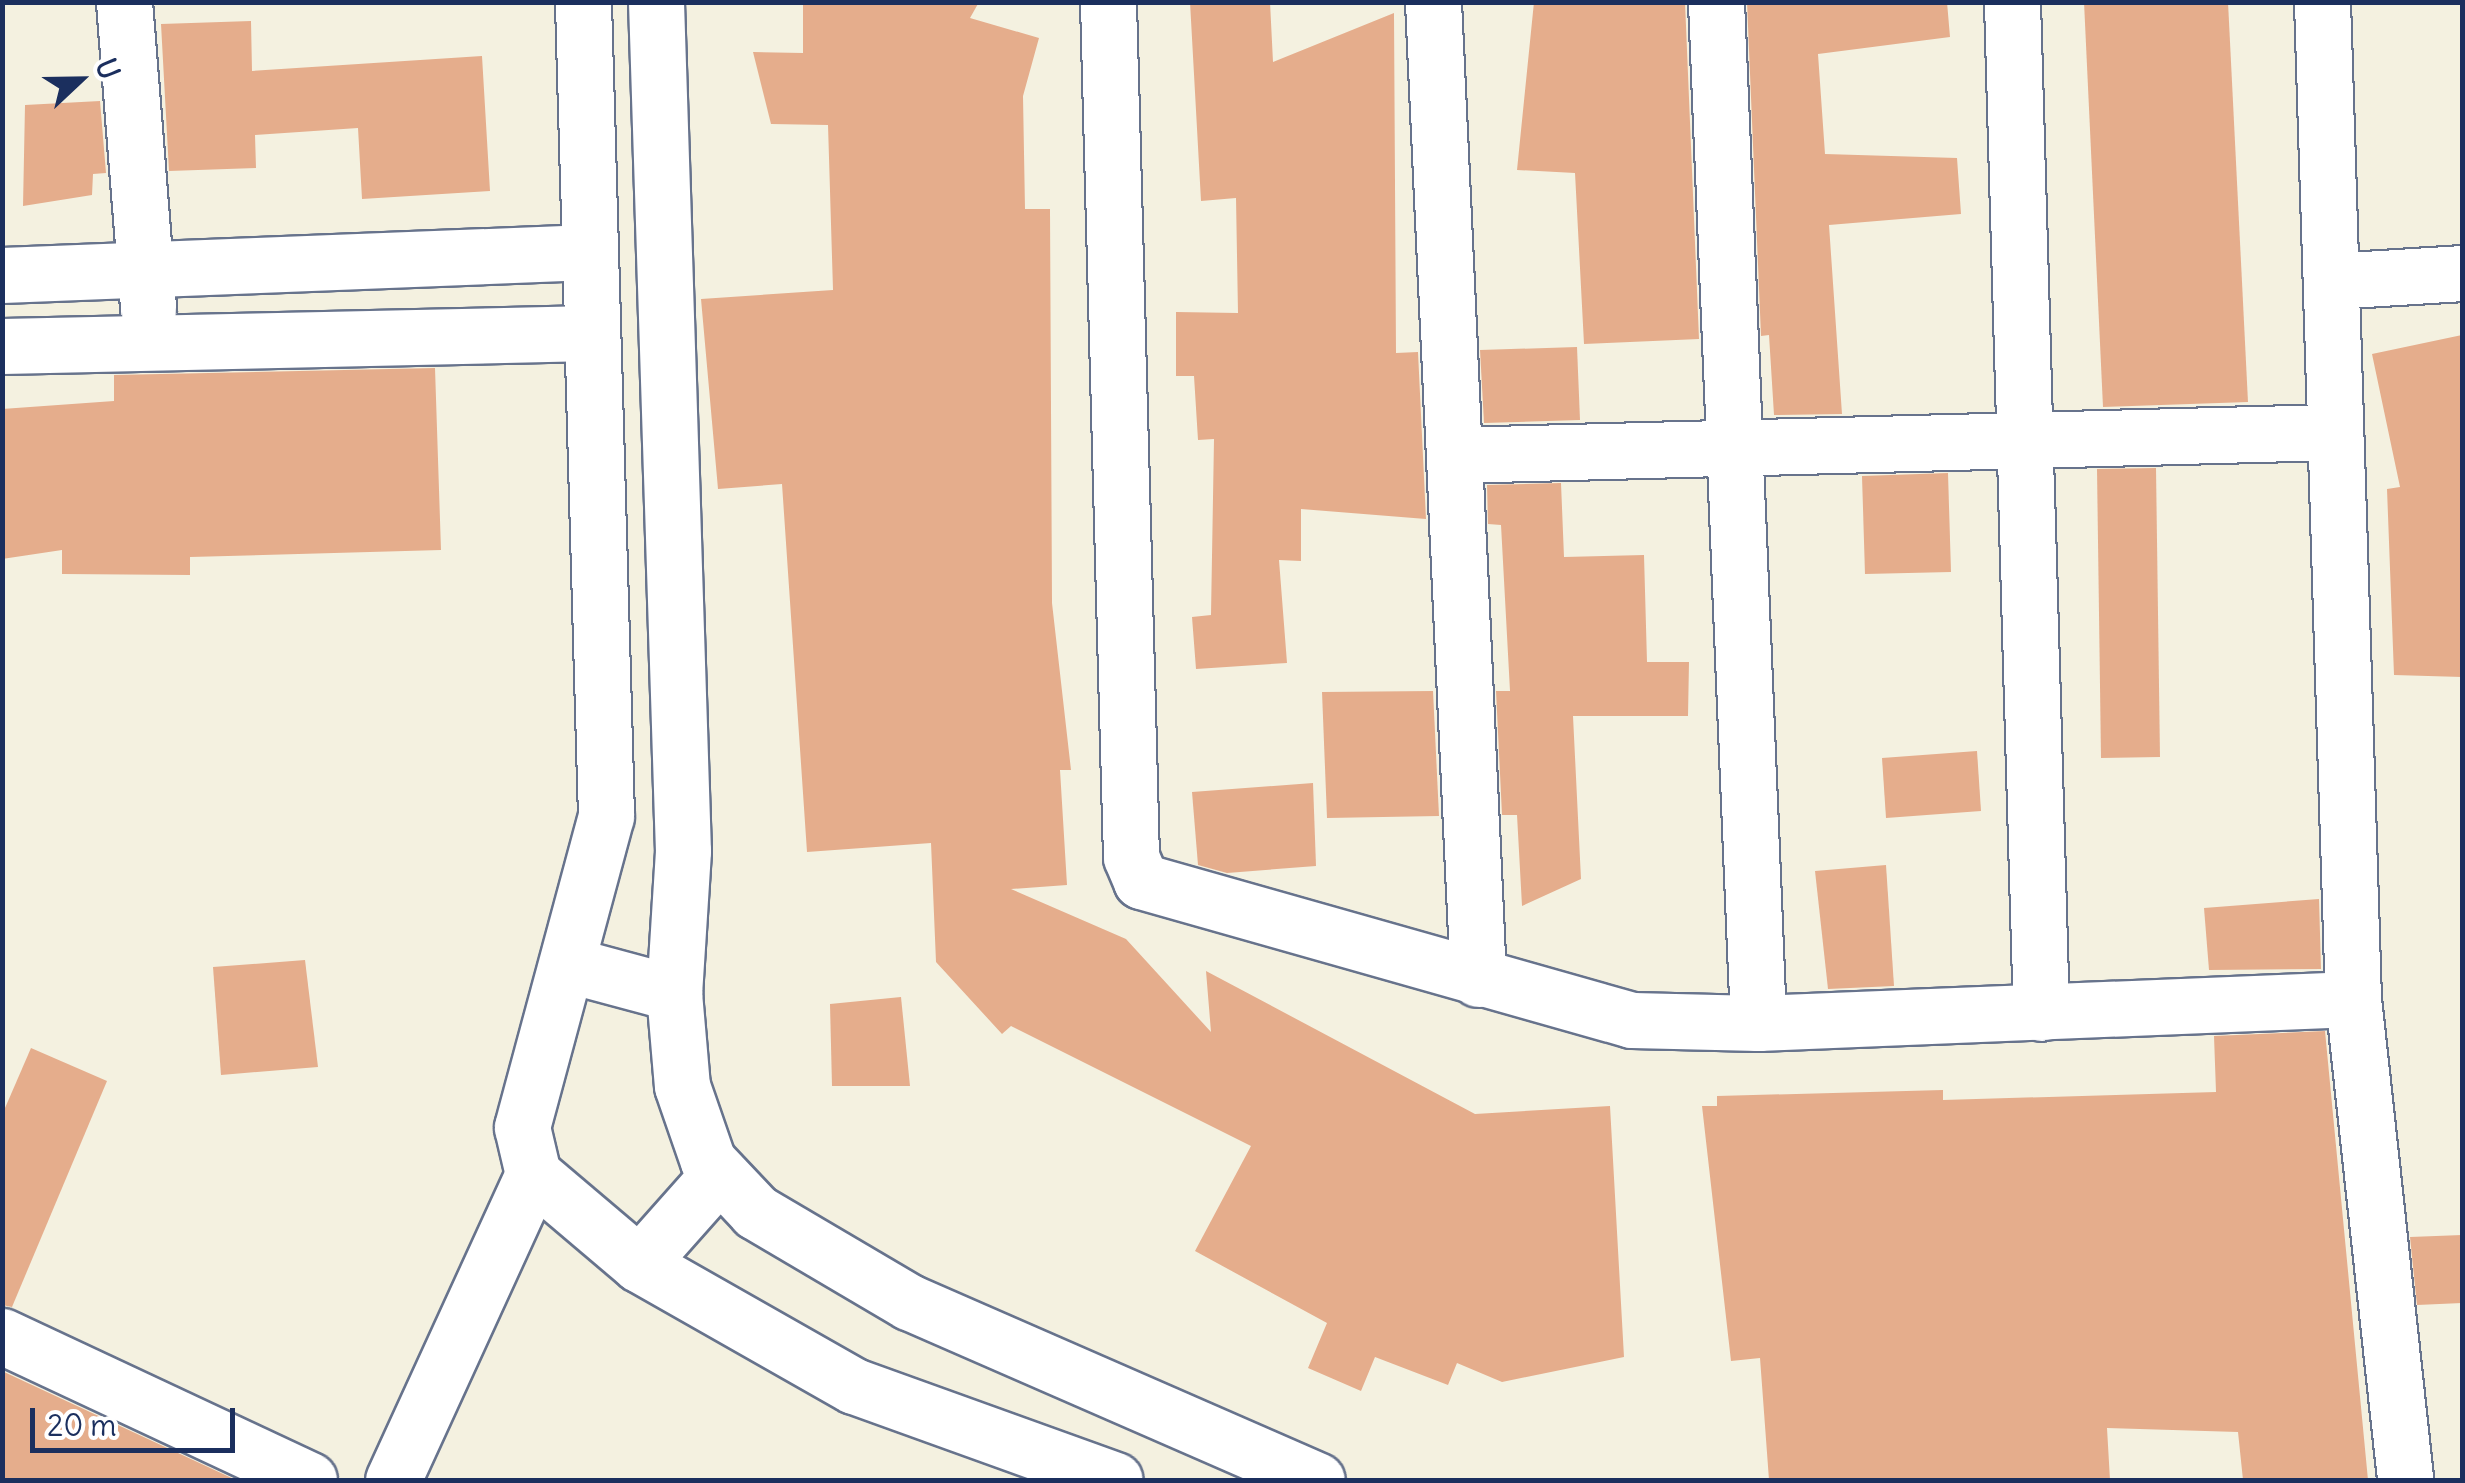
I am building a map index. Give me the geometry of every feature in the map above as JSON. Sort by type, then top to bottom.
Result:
[{"type":"street","points":[[124,2],[151,342]]},
{"type":"street","points":[[583,2],[606,816],[570,965],[522,1127],[533,1174],[639,1264],[854,1386],[1115,1480]]},
{"type":"street","points":[[656,2],[683,851],[674,992],[682,1086],[719,1174],[756,1212],[909,1302],[1317,1480]]},
{"type":"street","points":[[1108,2],[1131,857],[1141,881],[1166,895],[1632,1020],[1758,1023],[2353,999]]},
{"type":"street","points":[[1433,2],[1478,979]]},
{"type":"street","points":[[1716,2],[1758,1023]]},
{"type":"street","points":[[2012,2],[2041,1013]]},
{"type":"street","points":[[2322,2],[2353,999],[2405,1480]]},
{"type":"street","points":[[2,274],[144,272],[589,252]]},
{"type":"street","points":[[2332,281],[2462,273]]},
{"type":"street","points":[[2,346],[591,333]]},
{"type":"street","points":[[1454,454],[2333,432]]},
{"type":"street","points":[[570,965],[674,992]]},
{"type":"street","points":[[392,1480],[533,1174]]},
{"type":"street","points":[[639,1264],[719,1174]]},
{"type":"street","points":[[2,1336],[310,1480]]},
{"type":"building","points":[[803,2],[979,2],[970,18],[1039,38],[1023,96],[1025,209],[1050,209],[1052,603],[1071,770],[1060,770],[1067,885],[1011,889],[1126,939],[1211,1032],[1206,971],[1475,1114],[1610,1106],[1624,1357],[1502,1382],[1457,1363],[1448,1385],[1375,1357],[1361,1391],[1308,1368],[1327,1323],[1195,1251],[1251,1146],[1011,1026],[1002,1034],[936,962],[931,843],[807,852],[782,484],[718,489],[701,299],[833,290],[828,125],[771,124],[753,52],[803,53]]},
{"type":"building","points":[[1190,2],[1270,2],[1273,62],[1394,13],[1396,353],[1418,352],[1426,519],[1301,509],[1301,561],[1279,560],[1287,663],[1196,669],[1192,617],[1211,615],[1214,439],[1198,440],[1194,376],[1176,376],[1176,312],[1238,313],[1236,198],[1201,201]]},
{"type":"building","points":[[1534,2],[1685,2],[1699,339],[1584,344],[1575,173],[1517,170]]},
{"type":"building","points":[[1747,2],[1947,2],[1950,37],[1818,54],[1825,154],[1957,158],[1961,214],[1829,225],[1842,414],[1774,415],[1769,335],[1761,336]]},
{"type":"building","points":[[2084,2],[2228,2],[2248,402],[2103,407]]},
{"type":"building","points":[[251,21],[252,71],[482,56],[490,191],[362,199],[358,128],[255,135],[256,168],[169,171],[161,24]]},
{"type":"building","points":[[100,101],[106,173],[93,174],[92,195],[23,206],[25,105]]},
{"type":"building","points":[[2462,335],[2462,677],[2394,675],[2387,489],[2400,487],[2372,354]]},
{"type":"building","points":[[1577,347],[1580,420],[1484,423],[1480,350]]},
{"type":"building","points":[[435,368],[441,550],[190,557],[190,575],[62,574],[62,550],[2,559],[2,409],[114,401],[114,375]]},
{"type":"building","points":[[2156,468],[2160,757],[2101,758],[2097,469]]},
{"type":"building","points":[[1948,473],[1951,572],[1865,574],[1862,476]]},
{"type":"building","points":[[1561,483],[1564,557],[1644,555],[1647,662],[1689,662],[1688,716],[1573,716],[1581,879],[1522,906],[1517,815],[1502,815],[1496,691],[1510,691],[1501,525],[1488,524],[1487,485]]},
{"type":"building","points":[[1433,691],[1439,816],[1327,818],[1322,692]]},
{"type":"building","points":[[1977,751],[1981,811],[1886,818],[1882,758]]},
{"type":"building","points":[[1313,783],[1316,866],[1227,873],[1198,865],[1192,792]]},
{"type":"building","points":[[1886,865],[1894,986],[1828,989],[1815,871]]},
{"type":"building","points":[[2319,899],[2321,969],[2209,970],[2204,908]]},
{"type":"building","points":[[305,960],[318,1067],[221,1075],[213,967]]},
{"type":"building","points":[[901,997],[910,1086],[832,1086],[830,1004]]},
{"type":"building","points":[[2325,1031],[2368,1480],[2243,1480],[2238,1432],[2107,1428],[2110,1480],[1769,1480],[1760,1358],[1731,1361],[1702,1106],[1717,1106],[1717,1096],[1943,1090],[1943,1100],[2216,1092],[2214,1036]]},
{"type":"building","points":[[31,1048],[107,1081],[12,1307],[2,1305],[2,1115]]},
{"type":"building","points":[[2462,1235],[2462,1303],[2417,1305],[2410,1237]]},
{"type":"building","points":[[2,1371],[236,1480],[2,1480]]}]
